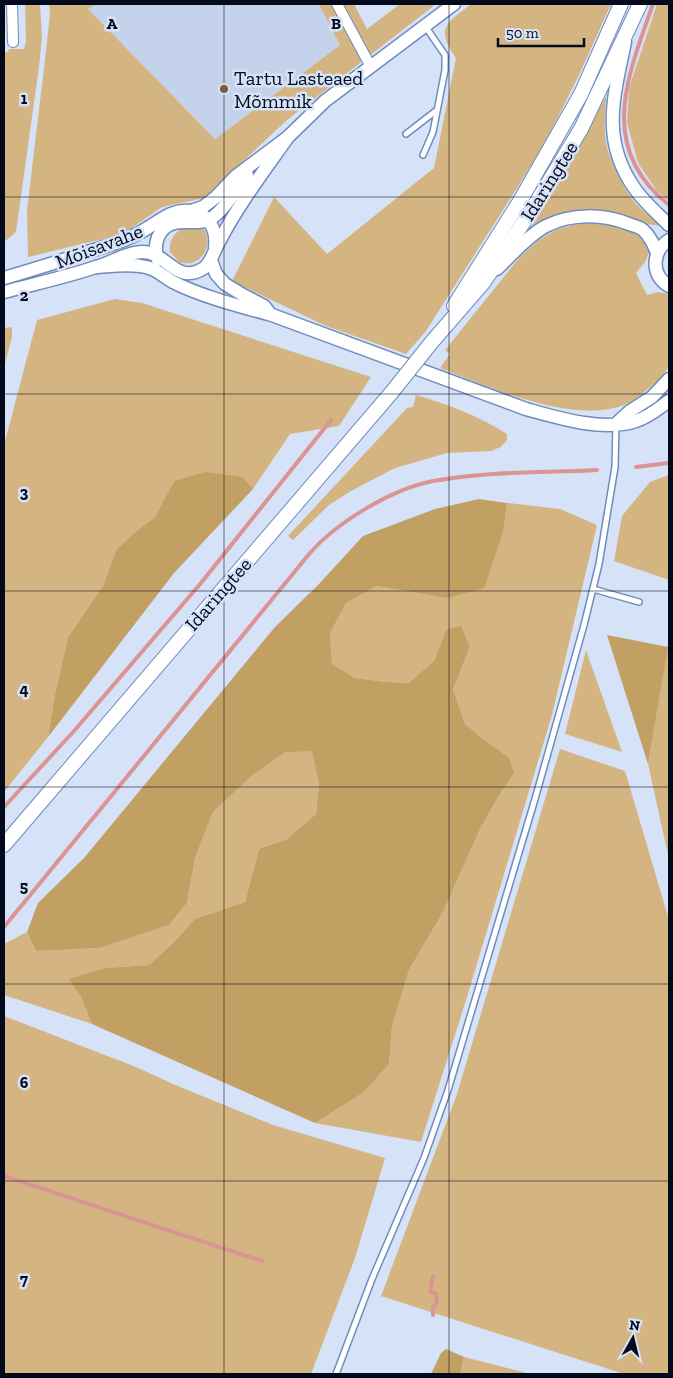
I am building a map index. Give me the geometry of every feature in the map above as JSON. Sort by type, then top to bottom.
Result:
[{"type":"main road","name":"Idaringtee","points":[[4,845],[392,392],[482,283],[533,208],[581,129],[640,4]]},
{"type":"main road","name":"Idaringtee","points":[[431,343],[520,201],[581,94],[618,8]]},
{"type":"street","points":[[12,4],[13,42]]},
{"type":"street","points":[[337,4],[371,67]]},
{"type":"street","name":"Mõisavahe","points":[[4,278],[126,240],[171,213],[203,206],[216,197],[236,176],[288,137],[325,100],[454,4]]},
{"type":"street","points":[[626,36],[612,104],[614,140],[620,161],[635,190],[669,225]]},
{"type":"street","name":"Mõisavahe","points":[[4,292],[96,267],[142,252],[156,254],[170,267],[181,272],[194,272],[205,267],[231,218],[288,137]]},
{"type":"street","name":"Mõisavahe","points":[[156,254],[156,242],[161,232],[172,224],[209,220],[218,213],[256,160]]},
{"type":"street","points":[[191,210],[209,220],[213,227],[216,236],[213,254],[216,274],[225,284],[243,296],[264,306],[272,315]]},
{"type":"street","points":[[482,283],[515,250],[545,226],[576,217],[594,216],[609,218],[643,230],[652,241],[657,253]]},
{"type":"street","points":[[669,240],[661,246],[655,262],[656,271],[660,279],[669,286]]},
{"type":"street","points":[[156,254],[164,275]]},
{"type":"street","points":[[96,267],[138,265],[149,267],[172,282],[197,292],[272,315],[526,409],[565,420],[600,424],[636,421],[654,412],[669,401]]},
{"type":"street","points":[[616,424],[630,410],[664,386],[669,380]]},
{"type":"lane","points":[[423,155],[433,132],[445,70],[445,55],[425,26]]},
{"type":"lane","points":[[406,134],[437,110]]},
{"type":"lane","points":[[336,1374],[362,1304],[424,1158],[448,1090],[548,755],[584,626],[599,564],[615,467],[616,424]]},
{"type":"lane","points":[[593,589],[639,602]]},
{"type":"shaded area","points":[[25,4],[40,4],[42,37],[16,232],[4,242],[4,52],[8,52],[9,49],[24,49],[26,42]]},
{"type":"shaded area","points":[[49,4],[97,4],[88,9],[215,139],[340,45],[319,4],[354,4],[367,29],[400,4],[436,4],[287,120],[204,198],[162,207],[123,234],[28,257],[27,210],[50,14]]},
{"type":"shaded area","name":"Tartu Lasteaed Mõmmik","points":[[97,4],[319,4],[340,45],[215,139],[88,9]]},
{"type":"shaded area","points":[[471,4],[611,4],[579,75],[543,147],[426,331],[406,354],[326,326],[232,281],[274,197],[327,254],[434,168],[456,58],[446,40],[446,27]]},
{"type":"shaded area","points":[[657,4],[669,4],[669,201],[657,191],[638,163],[627,123],[629,88]]},
{"type":"shaded area","points":[[606,96],[605,135],[612,161],[633,201],[662,226],[639,222],[614,212],[592,209],[572,211],[532,226],[563,176]]},
{"type":"shaded area","points":[[581,223],[615,226],[632,232],[645,243],[649,253],[645,262],[636,273],[647,295],[658,292],[668,294],[669,296],[669,366],[660,378],[631,402],[624,405],[603,410],[580,410],[531,401],[440,368],[450,354],[445,350],[519,258],[540,239],[556,230]]},
{"type":"shaded area","points":[[184,228],[204,229],[207,236],[206,249],[203,255],[193,262],[179,262],[170,252],[172,238]]},
{"type":"shaded area","points":[[115,299],[142,303],[371,377],[339,426],[290,434],[253,489],[243,477],[174,481],[155,517],[116,550],[103,586],[68,637],[55,694],[48,737],[4,792],[4,445],[37,320]]},
{"type":"shaded area","points":[[12,327],[12,337],[4,367],[4,328]]},
{"type":"shaded area","points":[[416,395],[485,421],[507,434],[507,440],[501,447],[491,451],[447,453],[395,468],[329,505],[293,540],[288,536],[407,408],[413,407]]},
{"type":"shaded area","points":[[205,472],[243,477],[253,489],[174,573],[48,737],[55,694],[68,637],[103,586],[116,550],[155,517],[174,481]]},
{"type":"shaded area","points":[[669,475],[669,580],[614,561],[622,516],[650,482]]},
{"type":"shaded area","points":[[479,499],[507,503],[503,532],[484,588],[447,598],[377,586],[346,603],[330,633],[332,664],[355,678],[409,683],[434,661],[446,630],[461,626],[470,647],[453,689],[465,724],[509,758],[514,773],[480,829],[443,912],[409,970],[392,1026],[389,1064],[364,1092],[315,1123],[92,1024],[81,997],[69,979],[106,968],[149,965],[195,919],[245,902],[259,849],[287,839],[316,814],[319,784],[312,751],[285,752],[253,775],[213,812],[195,858],[187,903],[169,925],[100,948],[36,951],[27,932],[38,903],[84,858],[275,627],[319,584],[363,536],[435,509]]},
{"type":"shaded area","points":[[507,503],[560,509],[597,525],[552,715],[467,997],[421,1142],[315,1123],[364,1092],[389,1064],[392,1026],[409,970],[443,912],[480,829],[514,773],[465,724],[453,689],[470,647],[446,630],[434,661],[410,683],[387,682],[355,678],[332,664],[330,633],[346,603],[377,586],[447,598],[503,532]]},
{"type":"shaded area","points":[[607,635],[668,647],[648,764]]},
{"type":"shaded area","points":[[669,639],[669,859],[648,764]]},
{"type":"shaded area","points":[[586,650],[622,752],[565,734]]},
{"type":"shaded area","points":[[560,749],[625,771],[669,920],[669,1374],[624,1374],[381,1296],[457,1094]]},
{"type":"shaded area","points":[[312,750],[319,784],[316,814],[287,839],[259,849],[245,902],[195,919],[149,965],[106,968],[70,980],[81,997],[92,1024],[4,995],[4,944],[27,932],[36,951],[100,948],[169,925],[187,903],[195,858],[213,812],[253,775],[285,751]]},
{"type":"shaded area","points":[[4,1016],[136,1067],[273,1125],[385,1158],[355,1258],[311,1374],[4,1374]]},
{"type":"shaded area","points":[[446,1349],[464,1357],[460,1374],[431,1374],[441,1353]]},
{"type":"shaded area","points":[[464,1357],[530,1374],[460,1374]]},
{"type":"waterway","points":[[653,4],[628,84],[624,110],[625,135],[632,159],[646,183],[669,205]]},
{"type":"waterway","points":[[4,807],[74,731],[201,583],[331,420]]},
{"type":"waterway","points":[[636,467],[669,463]]},
{"type":"waterway","points":[[4,927],[310,553],[335,530],[366,508],[383,499],[400,491],[433,481],[494,474],[597,470]]},
{"type":"waterway","points":[[4,1176],[262,1261]]},
{"type":"waterway","points":[[433,1276],[430,1291],[436,1294],[437,1303],[433,1307],[433,1315]]},
{"type":"place","name":"Tartu Lasteaed Mõmmik","points":[[224,89]]}]
